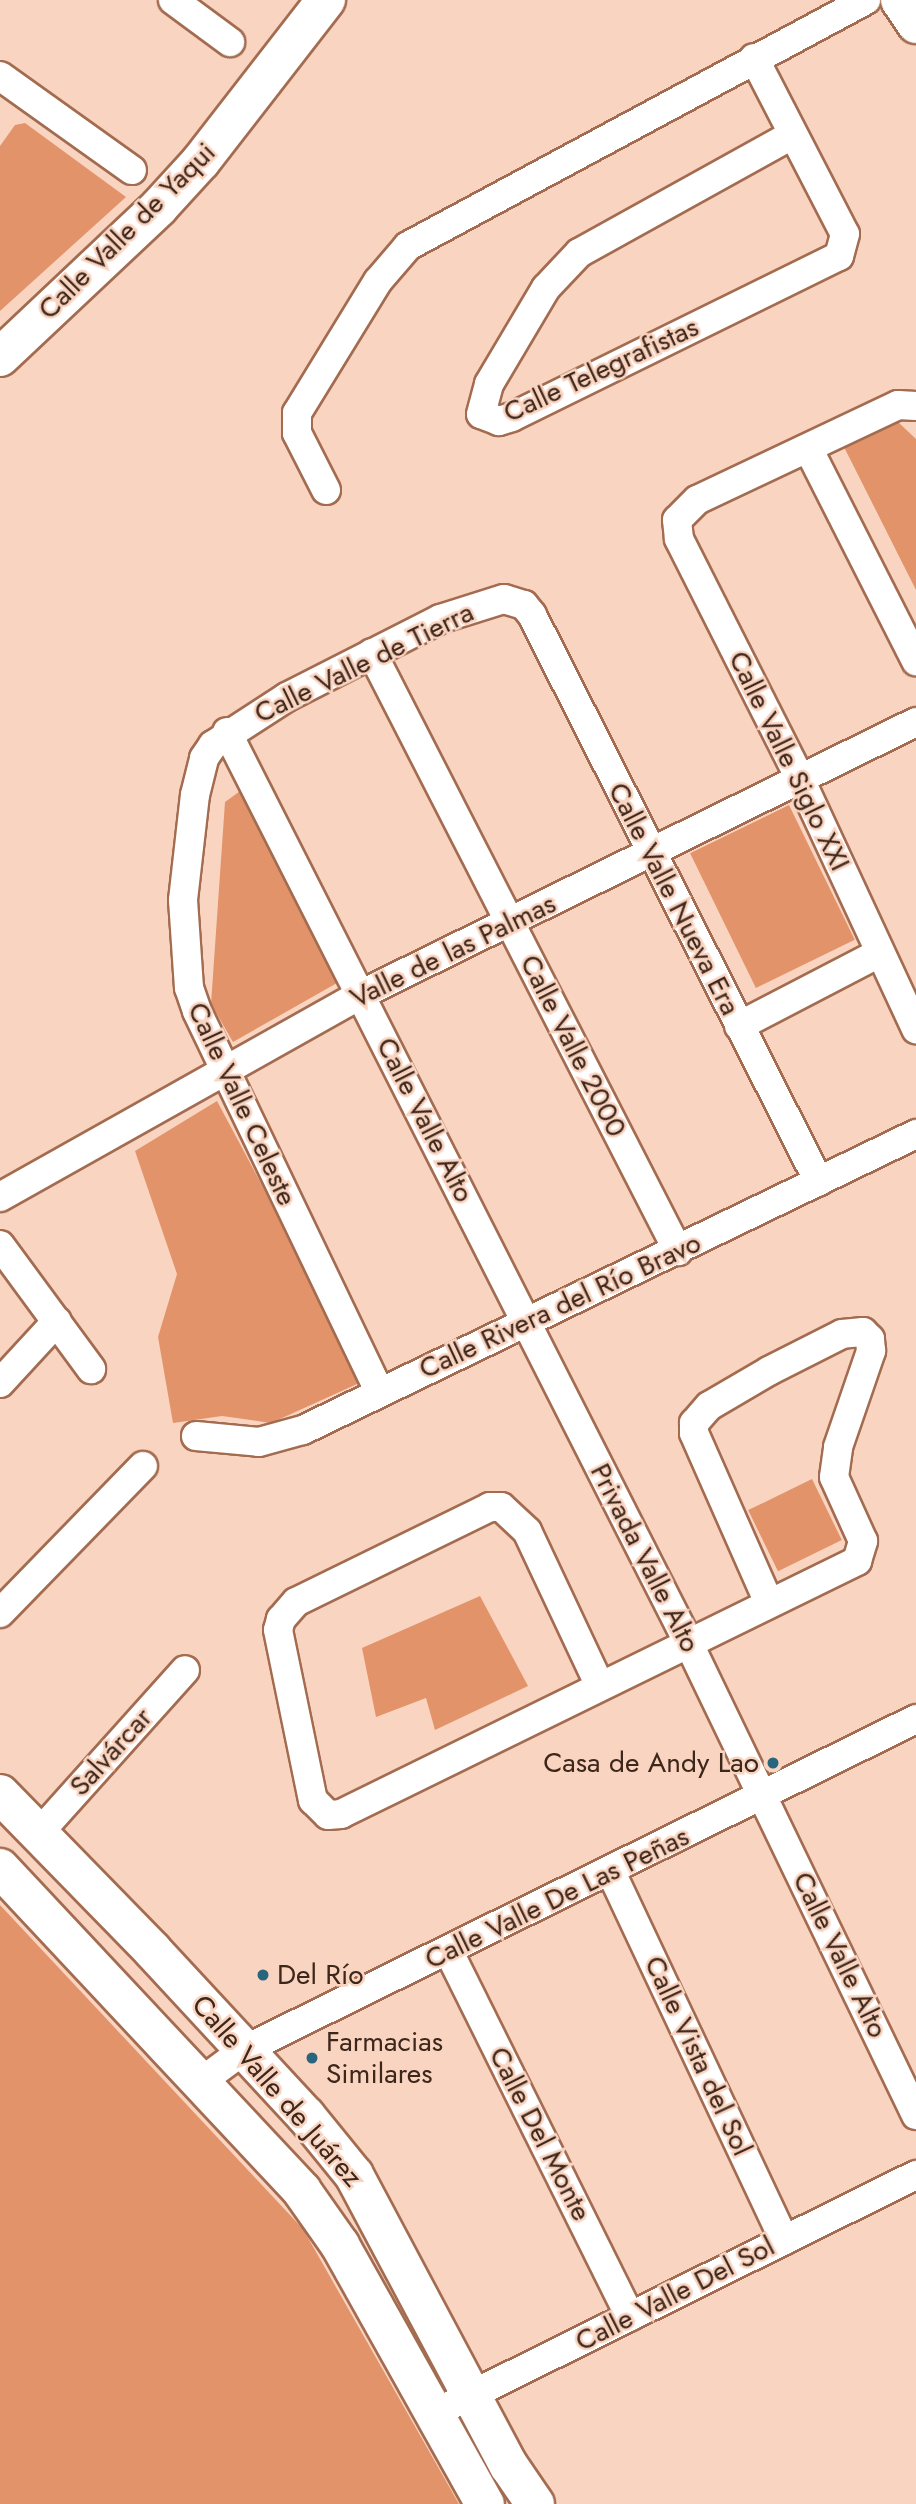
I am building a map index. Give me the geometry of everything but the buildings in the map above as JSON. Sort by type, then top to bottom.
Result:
[{"type":"street","points":[[173,0],[230,42]]},
{"type":"street","name":"Calle Valle de Yaqui","points":[[0,357],[201,161],[326,0]]},
{"type":"street","points":[[326,490],[297,433],[298,413],[378,281],[408,246],[866,0]]},
{"type":"street","points":[[900,0],[916,24]]},
{"type":"street","name":"Calle Telegrafistas","points":[[754,58],[845,234],[839,256],[512,417],[499,421],[481,414],[489,384],[560,269],[599,240],[792,135]]},
{"type":"street","points":[[4,87],[132,170]]},
{"type":"street","points":[[907,405],[809,450],[916,661]]},
{"type":"street","name":"Calle Valle Siglo XXI","points":[[809,450],[697,500],[677,520],[679,538],[800,779],[916,1029]]},
{"type":"street","name":"Calle Valle de Tierra","points":[[204,758],[227,732],[440,619],[492,600],[514,601],[531,615]]},
{"type":"street","name":"Calle Valle Nueva Era","points":[[531,615],[819,1182]]},
{"type":"street","name":"Calle Valle 2000","points":[[372,653],[678,1251]]},
{"type":"street","name":"Valle de las Palmas","points":[[0,1197],[362,995],[916,722]]},
{"type":"street","name":"Calle Valle Alto","points":[[227,732],[525,1322]]},
{"type":"street","name":"Calle Valle Celeste","points":[[204,758],[183,900],[184,948],[189,988],[225,1073],[379,1391]]},
{"type":"street","points":[[739,1026],[879,953]]},
{"type":"street","name":"Calle Rivera del Río Bravo","points":[[196,1436],[237,1443],[278,1439],[678,1251],[916,1134]]},
{"type":"street","points":[[0,1245],[91,1369]]},
{"type":"street","points":[[0,1383],[57,1321]]},
{"type":"street","name":"Privada Valle Alto","points":[[525,1322],[763,1796]]},
{"type":"street","points":[[599,1684],[527,1531],[501,1507],[490,1507],[296,1602],[281,1619],[278,1630],[313,1800],[328,1815],[352,1811],[599,1684],[689,1644],[769,1602],[857,1561],[863,1541],[834,1476],[838,1447],[871,1351],[870,1339],[852,1330],[709,1406],[694,1423],[694,1433],[769,1602]]},
{"type":"street","points":[[0,1613],[143,1465]]},
{"type":"street","name":"Salvárcar","points":[[38,1834],[185,1670]]},
{"type":"street","name":"Calle Valle De Las Peñas","points":[[202,2081],[244,2049],[449,1952],[916,1719]]},
{"type":"street","name":"Calle Valle de Juárez","points":[[0,1794],[244,2049],[354,2175],[475,2394],[509,2466],[535,2504]]},
{"type":"street","name":"Calle Valle Alto","points":[[763,1796],[916,2115]]},
{"type":"street","name":"Calle Valle de Juárez","points":[[0,1868],[287,2173],[325,2223],[485,2504]]},
{"type":"street","name":"Calle Vista del Sol","points":[[611,1872],[785,2239]]},
{"type":"street","name":"Calle Del Monte","points":[[449,1952],[630,2316]]},
{"type":"street","name":"Calle Valle Del Sol","points":[[433,2414],[916,2175]]},
{"type":"shaded area","points":[[25,123],[126,197],[0,311],[0,146],[15,125]]},
{"type":"shaded area","points":[[898,422],[916,439],[916,590],[844,447]]},
{"type":"shaded area","points":[[243,789],[344,979],[233,1042],[211,1004],[225,802]]},
{"type":"shaded area","points":[[789,805],[855,940],[756,988],[690,853]]},
{"type":"shaded area","points":[[217,1101],[366,1380],[271,1423],[222,1416],[173,1423],[158,1337],[177,1274],[135,1151]]},
{"type":"shaded area","points":[[812,1479],[842,1540],[778,1571],[748,1510]]},
{"type":"shaded area","points":[[480,1596],[528,1686],[435,1730],[426,1698],[376,1717],[362,1648]]},
{"type":"shaded area","points":[[0,1905],[303,2229],[459,2504],[0,2504]]},
{"type":"place","name":"Casa de Andy Lao","points":[[773,1763]]},
{"type":"place","name":"Del Río","points":[[263,1975]]},
{"type":"place","name":"Farmacias Similares","points":[[312,2058]]}]
